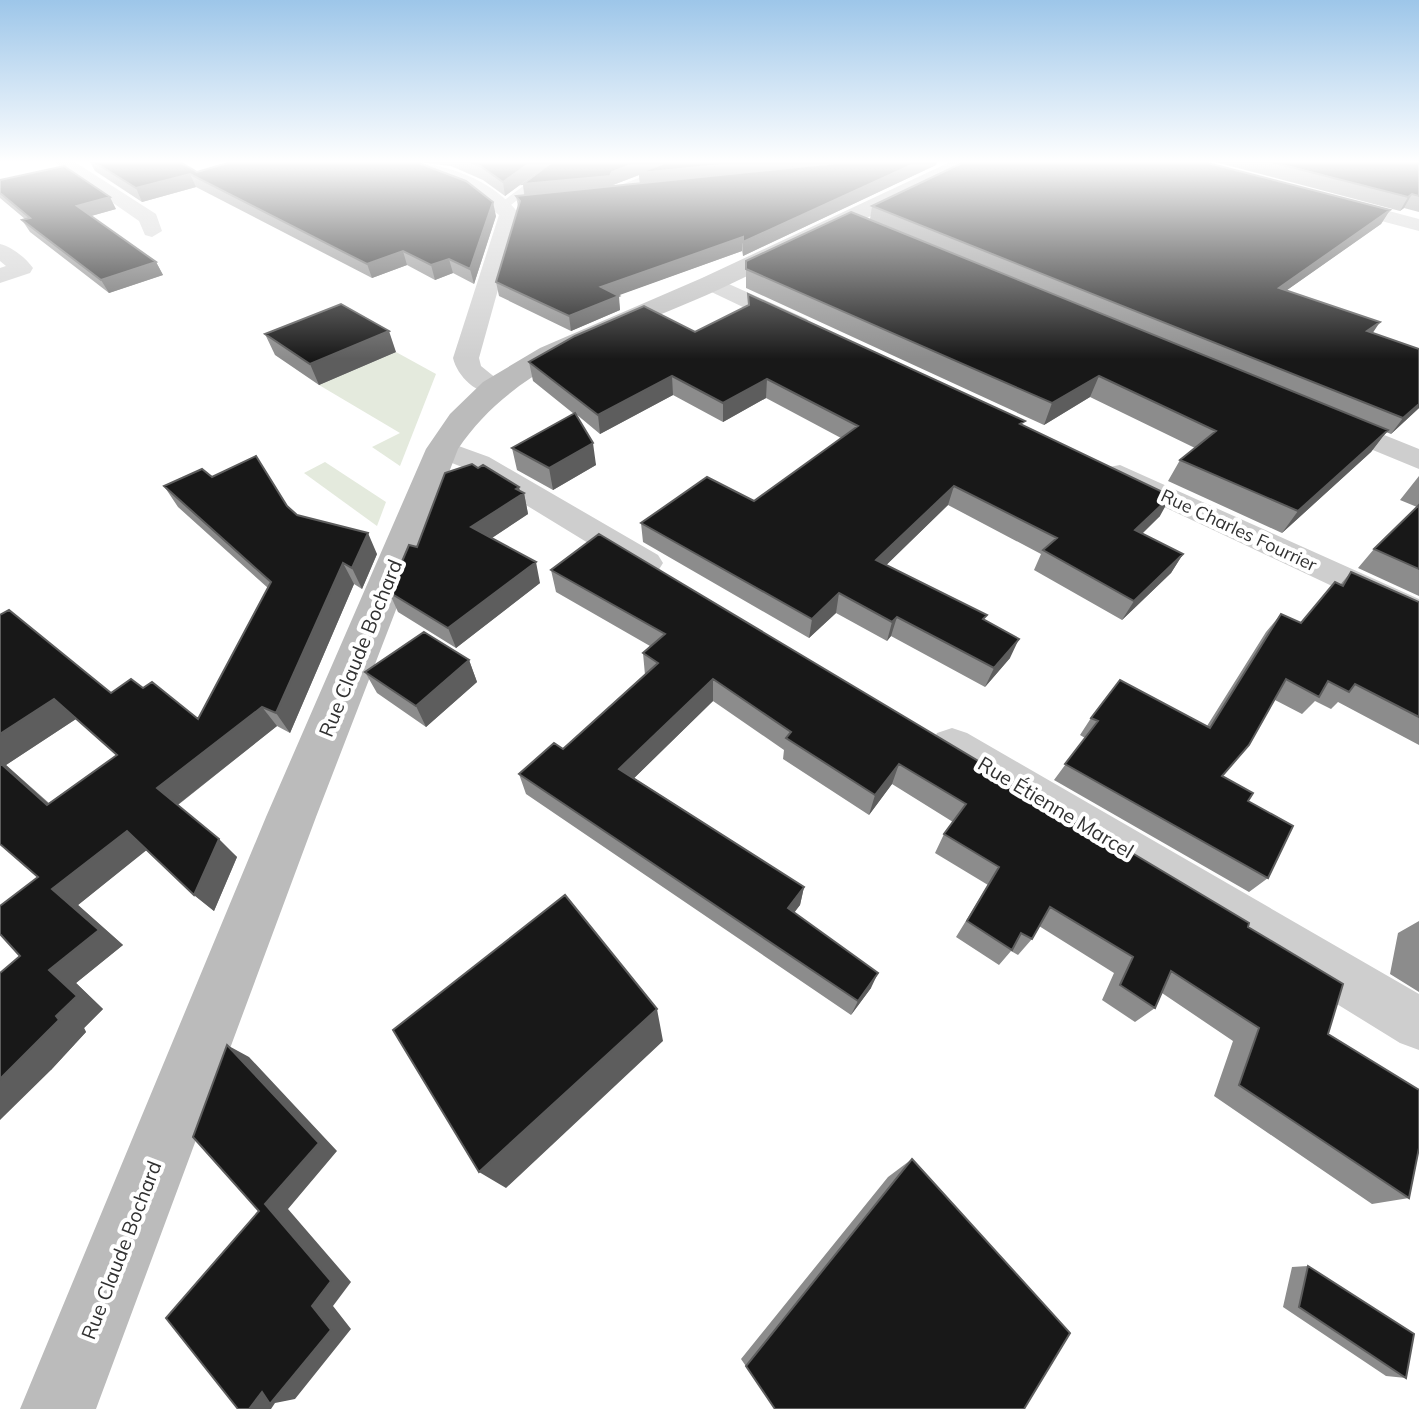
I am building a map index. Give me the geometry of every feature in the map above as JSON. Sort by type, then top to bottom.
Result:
[{"type":"main road","name":"Rue Claude Bochard","points":[[58,1409],[291,817],[442,449],[461,421],[494,388],[550,354],[828,228]]},
{"type":"street","points":[[494,388],[469,369],[466,358],[505,228]]},
{"type":"street","points":[[867,228],[875,231]]},
{"type":"street","points":[[0,250],[22,268],[0,276]]},
{"type":"street","points":[[711,283],[826,337]]},
{"type":"street","points":[[1309,414],[1419,460]]},
{"type":"street","points":[[442,449],[478,463],[682,585]]},
{"type":"street","name":"Rue Charles Fourrier","points":[[1100,465],[1419,614]]},
{"type":"street","name":"Rue Étienne Marcel","points":[[914,723],[1419,1024]]},
{"type":"shaded area","points":[[396,352],[436,374],[400,466],[372,447],[400,433],[319,385]]},
{"type":"shaded area","points":[[325,462],[386,502],[377,526],[304,473]]},
{"type":"building","points":[[32,228],[108,228],[156,262],[101,280]]},
{"type":"building","points":[[296,228],[484,228],[470,269],[449,259],[431,265],[403,251],[367,264]]},
{"type":"building","points":[[512,228],[774,228],[743,242],[743,237],[601,287],[619,296],[569,316],[496,282]]},
{"type":"building","points":[[817,228],[890,228],[1388,430],[1298,511],[1180,460],[1216,431],[1099,376],[1052,403],[746,269],[746,261]]},
{"type":"building","points":[[926,228],[1365,228],[1279,288],[1380,322],[1367,331],[1419,349],[1419,404],[1403,418]]},
{"type":"building","points":[[748,294],[1025,421],[1020,424],[1171,496],[1135,530],[1183,554],[1134,601],[1043,550],[1057,538],[954,486],[876,560],[987,615],[983,619],[1019,639],[994,668],[897,617],[892,622],[839,593],[812,619],[641,523],[707,477],[754,501],[858,426],[767,379],[723,403],[672,376],[598,415],[529,362],[575,336],[644,306],[695,332],[749,305]]},
{"type":"building","points":[[341,304],[389,331],[310,364],[265,334]]},
{"type":"building","points":[[575,413],[593,443],[549,468],[512,448]]},
{"type":"building","points":[[256,456],[287,506],[297,515],[368,533],[352,568],[343,563],[276,713],[262,707],[157,788],[219,839],[194,895],[127,831],[52,889],[99,930],[49,970],[77,996],[56,1016],[59,1020],[0,1079],[0,973],[20,956],[0,934],[0,906],[38,877],[0,844],[0,763],[47,805],[117,755],[54,699],[0,734],[0,615],[9,610],[111,693],[131,679],[143,688],[152,682],[198,719],[271,582],[164,486],[202,469],[212,477]]},
{"type":"building","points":[[472,464],[478,468],[483,465],[524,493],[471,527],[536,562],[448,628],[389,592],[409,545],[417,547],[445,473]]},
{"type":"building","points":[[1419,505],[1419,569],[1374,549]]},
{"type":"building","points":[[599,534],[1249,923],[1248,927],[1343,984],[1328,1034],[1419,1090],[1419,1148],[1409,1198],[1239,1085],[1259,1028],[1171,971],[1155,1008],[1120,985],[1133,957],[1050,907],[1032,939],[1021,933],[1012,950],[967,921],[999,867],[944,834],[966,804],[899,764],[875,795],[786,738],[791,732],[713,679],[619,769],[804,887],[788,908],[878,973],[858,1001],[519,774],[554,743],[563,749],[658,663],[643,653],[665,634],[551,570]]},
{"type":"building","points":[[1351,572],[1419,602],[1419,717],[1355,684],[1349,692],[1328,681],[1319,697],[1286,679],[1249,745],[1222,776],[1253,793],[1248,801],[1293,826],[1268,878],[1065,764],[1098,721],[1091,718],[1120,680],[1210,728],[1281,614],[1301,623],[1335,582],[1343,586]]},
{"type":"building","points":[[424,632],[469,660],[416,706],[365,672]]},
{"type":"building","points":[[565,895],[657,1009],[479,1172],[393,1030]]},
{"type":"building","points":[[227,1045],[319,1143],[265,1204],[331,1281],[312,1306],[331,1330],[270,1404],[262,1392],[249,1409],[238,1409],[166,1318],[259,1211],[193,1137]]},
{"type":"building","points":[[912,1159],[1070,1333],[1024,1409],[775,1409],[746,1366]]},
{"type":"building","points":[[1308,1266],[1414,1334],[1406,1378],[1299,1307]]}]
